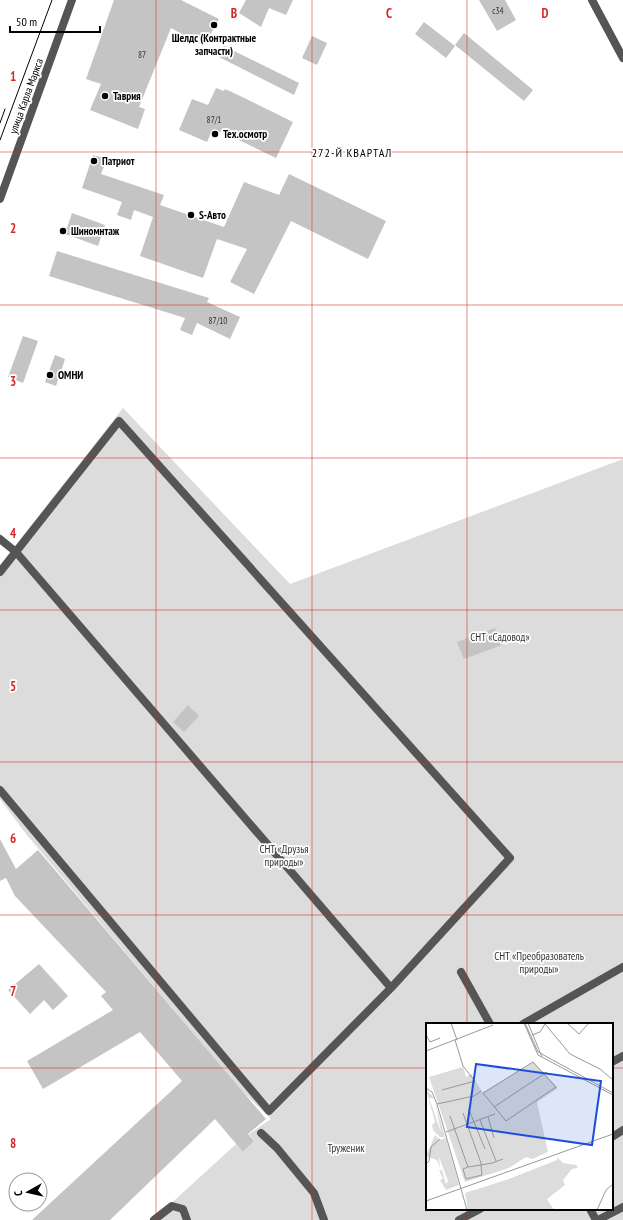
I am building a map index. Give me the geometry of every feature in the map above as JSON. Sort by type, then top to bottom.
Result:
[{"type":"street","name":"улица Карла Маркса","points":[[0,199],[72,0]]},
{"type":"street","points":[[592,0],[623,58]]},
{"type":"street","points":[[0,572],[119,420],[510,858],[390,988],[269,1111],[0,790]]},
{"type":"street","points":[[0,539],[16,552],[390,988]]},
{"type":"street","points":[[525,1023],[623,967]]},
{"type":"street","points":[[461,972],[489,1023]]},
{"type":"street","points":[[613,1061],[623,1056]]},
{"type":"street","points":[[613,1136],[623,1130]]},
{"type":"street","points":[[261,1133],[277,1148],[314,1193],[324,1220]]},
{"type":"street","points":[[154,1220],[172,1206],[183,1209],[187,1220]]},
{"type":"street","points":[[591,1210],[597,1220],[623,1207]]},
{"type":"street","points":[[459,1220],[478,1210]]},
{"type":"green space","points":[[123,408],[290,584],[623,459],[623,1220],[153,1220],[236,1144],[243,1152],[254,1141],[249,1134],[271,1119],[241,1090],[26,834],[0,799],[0,565]]},
{"type":"building","points":[[114,0],[181,0],[219,19],[204,46],[171,28],[139,107],[145,109],[138,129],[90,110],[101,84],[86,79]]},
{"type":"building","points":[[246,0],[293,0],[286,15],[269,8],[261,27],[239,13]]},
{"type":"building","points":[[479,0],[505,0],[516,20],[497,31]]},
{"type":"building","points":[[424,22],[455,46],[446,58],[415,34]]},
{"type":"building","points":[[464,33],[533,90],[524,101],[455,45]]},
{"type":"building","points":[[312,36],[327,43],[317,65],[302,58]]},
{"type":"building","points":[[224,46],[299,83],[294,95],[219,57]]},
{"type":"building","points":[[216,88],[224,91],[225,89],[293,122],[276,158],[220,131],[218,136],[211,133],[207,142],[179,130],[192,99],[208,105]]},
{"type":"building","points":[[93,155],[107,159],[101,174],[164,195],[160,205],[224,227],[244,182],[279,195],[289,174],[386,221],[368,259],[291,221],[254,294],[230,282],[247,249],[217,239],[203,278],[140,256],[153,217],[134,210],[131,220],[117,215],[122,202],[82,188]]},
{"type":"building","points":[[72,213],[105,225],[98,246],[65,234]]},
{"type":"building","points":[[57,251],[209,298],[207,302],[240,317],[230,339],[197,323],[192,335],[180,330],[185,318],[49,276]]},
{"type":"building","points":[[23,336],[38,341],[23,383],[8,377]]},
{"type":"building","points":[[55,355],[65,359],[56,386],[45,382]]},
{"type":"building","points":[[495,628],[502,645],[464,659],[457,642]]},
{"type":"building","points":[[188,705],[199,716],[184,732],[173,722]]},
{"type":"building","points":[[0,839],[16,869],[38,850],[266,1119],[248,1134],[254,1141],[243,1152],[215,1119],[110,1220],[32,1220],[41,1212],[48,1212],[48,1205],[182,1081],[140,1032],[43,1089],[27,1061],[113,1010],[101,996],[106,992],[15,896],[6,878],[0,881]]},
{"type":"building","points":[[39,964],[68,996],[53,1010],[44,1000],[30,1014],[8,990]]},
{"type":"tram line","points":[[0,140],[52,0]]},
{"type":"tram line","points":[[0,123],[5,109]]},
{"type":"place","name":"Шелдс (Контрактные запчасти)","points":[[214,25]]},
{"type":"place","name":"Таврия","points":[[105,96]]},
{"type":"place","name":"Тех.осмотр","points":[[215,134]]},
{"type":"place","name":"Патриот","points":[[94,161]]},
{"type":"place","name":"S-Авто","points":[[191,215]]},
{"type":"place","name":"Шиномнтаж","points":[[63,231]]},
{"type":"place","name":"ОМНИ","points":[[50,375]]},
{"type":"district","name":"272-Й КВАРТАЛ","points":[[352,152]]},
{"type":"park label","name":"СНТ «Садовод»","points":[[500,637]]},
{"type":"park label","name":"СНТ «Друзья природы»","points":[[284,855]]},
{"type":"park label","name":"СНТ «Преобразователь природы»","points":[[539,962]]},
{"type":"park label","name":"Труженик","points":[[346,1148]]}]
